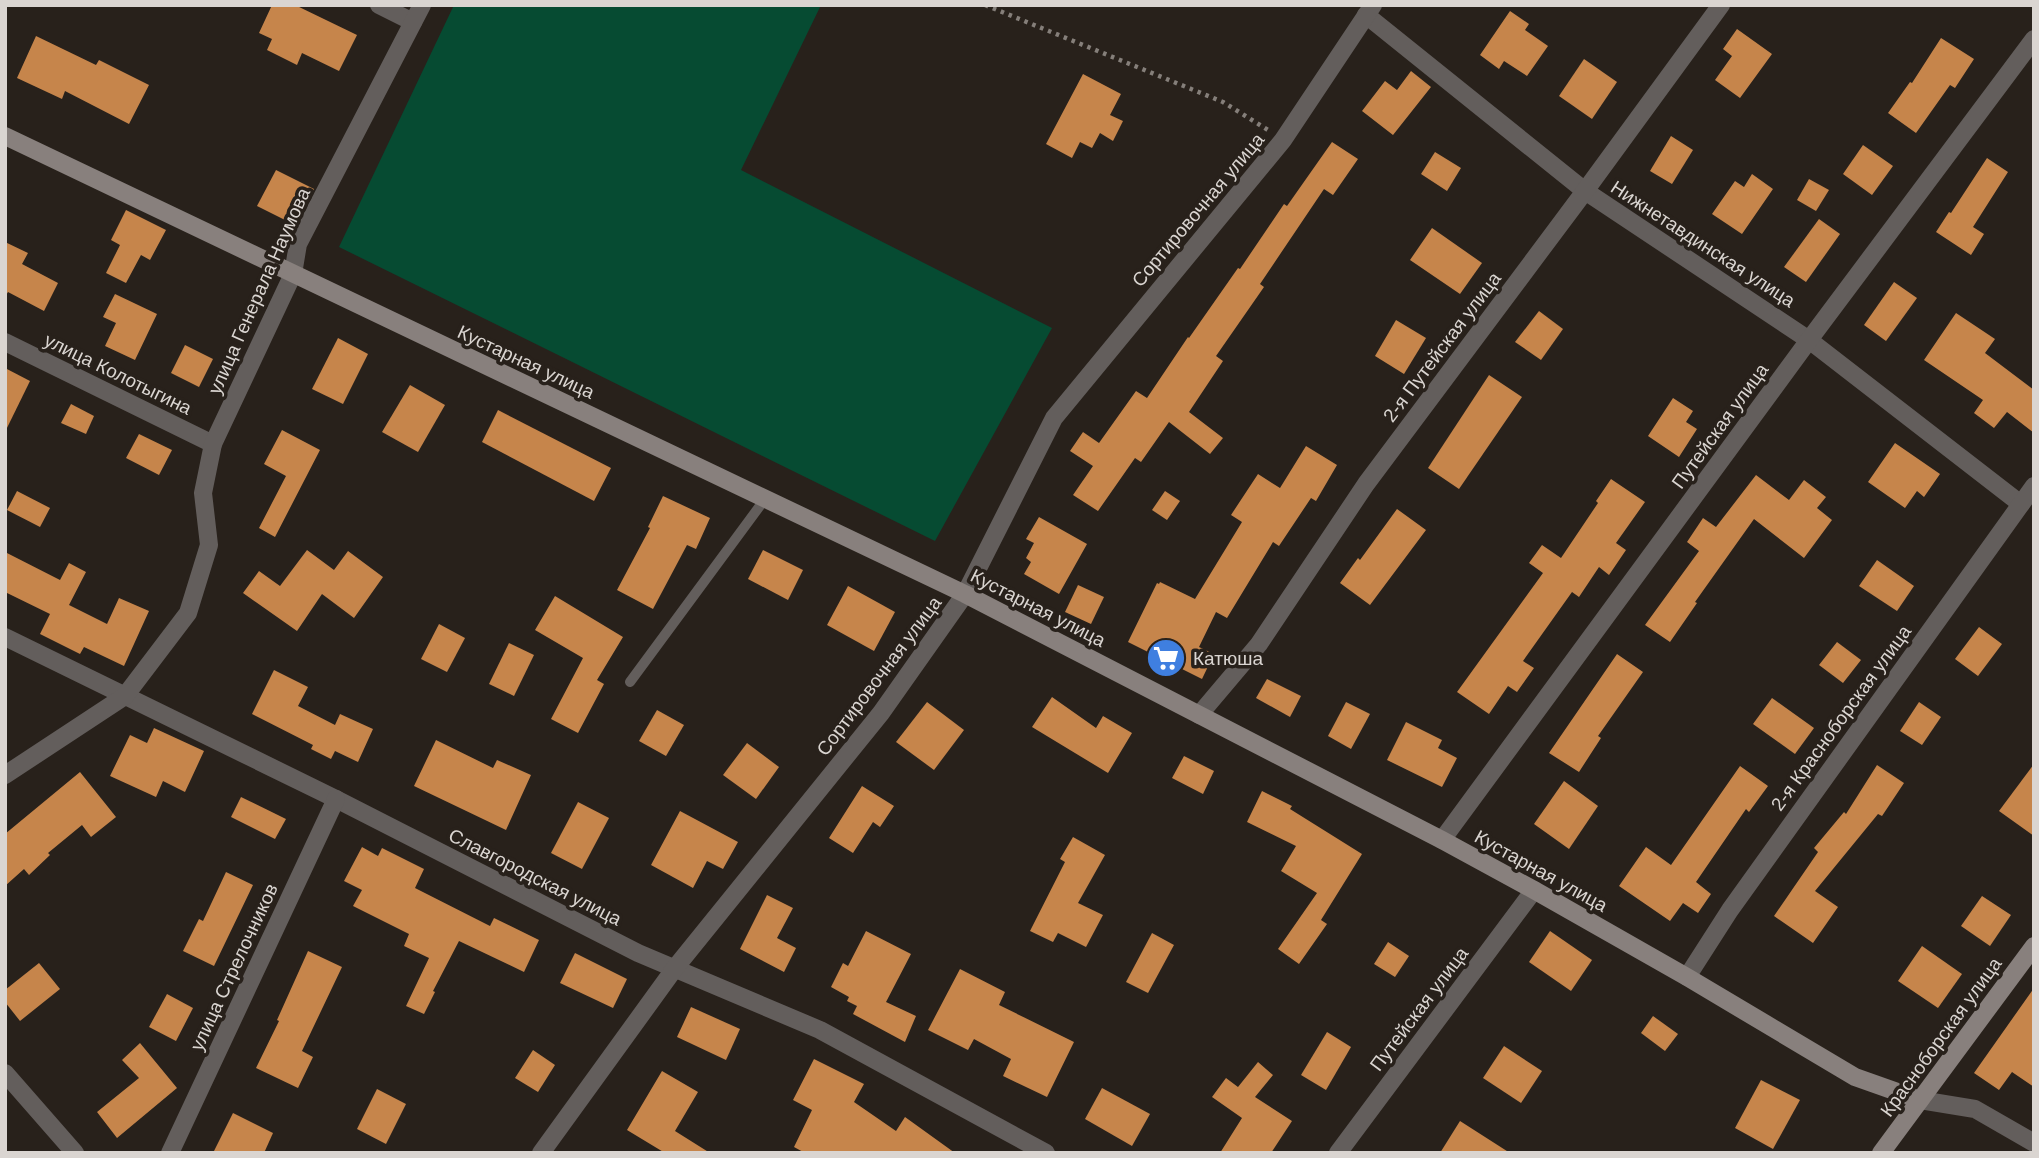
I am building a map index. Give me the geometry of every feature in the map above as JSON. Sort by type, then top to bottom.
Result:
[{"type":"street","points":[[379,5],[413,22]]},
{"type":"street","name":"улица Генерала Наумова","points":[[5,775],[125,696],[188,613],[209,545],[203,493],[213,444],[293,274],[298,244],[422,5]]},
{"type":"street","name":"2-я Путейская улица","points":[[1199,715],[1259,644],[1366,484],[1721,5]]},
{"type":"street","name":"Сортировочная улица","points":[[541,1153],[675,968],[881,713],[965,594],[1054,418],[1283,139],[1369,10]]},
{"type":"street","name":"Нижнетавдинская улица","points":[[1369,10],[1585,191],[1810,340],[2021,504]]},
{"type":"street","name":"Путейская улица","points":[[1443,840],[2034,39]]},
{"type":"street","name":"Кустарная улица","points":[[5,136],[965,594],[1443,840],[1687,977],[1855,1077],[1920,1100],[1975,1109],[2034,1143]]},
{"type":"street","name":"улица Колотыгина","points":[[5,342],[213,444]]},
{"type":"street","name":"2-я Красноборская улица","points":[[1687,977],[1730,910],[2034,486]]},
{"type":"street","name":"Славгородская улица","points":[[5,637],[336,799],[638,953],[820,1030],[1046,1153]]},
{"type":"street","name":"улица Стрелочников","points":[[170,1153],[336,799]]},
{"type":"street","name":"Путейская улица","points":[[1338,1153],[1534,890]]},
{"type":"street","name":"Красноборская улица","points":[[1881,1153],[2034,946]]},
{"type":"street","points":[[5,1073],[75,1153]]},
{"type":"lane","points":[[630,682],[765,499]]},
{"type":"path","points":[[985,5],[1223,102],[1283,139]]},
{"type":"green space","points":[[454,5],[821,5],[741,170],[1052,328],[935,541],[339,247]]},
{"type":"building","points":[[272,5],[295,5],[357,35],[339,71],[302,53],[297,65],[267,50],[272,39],[259,33]]},
{"type":"building","points":[[1510,11],[1529,24],[1525,30],[1548,46],[1527,76],[1504,61],[1499,69],[1480,55]]},
{"type":"building","points":[[1737,29],[1772,54],[1740,98],[1715,80],[1732,56],[1723,49]]},
{"type":"building","points":[[36,36],[96,65],[99,60],[149,85],[129,124],[65,91],[62,99],[17,78]]},
{"type":"building","points":[[1941,38],[1974,59],[1955,88],[1950,85],[1916,133],[1888,113],[1910,82],[1912,83]]},
{"type":"building","points":[[1584,59],[1617,82],[1592,119],[1559,96]]},
{"type":"building","points":[[1411,71],[1431,87],[1393,135],[1362,111],[1385,81],[1397,90]]},
{"type":"building","points":[[1083,74],[1121,94],[1110,115],[1123,121],[1113,141],[1100,133],[1092,148],[1080,142],[1072,158],[1046,144]]},
{"type":"building","points":[[1671,136],[1693,150],[1672,184],[1650,171]]},
{"type":"building","points":[[1332,142],[1358,159],[1333,195],[1324,189],[1260,284],[1264,287],[1216,356],[1223,361],[1189,412],[1223,438],[1210,454],[1169,422],[1141,462],[1135,458],[1098,511],[1073,495],[1093,466],[1070,451],[1083,432],[1099,443],[1136,391],[1147,398],[1284,204],[1287,206]]},
{"type":"building","points":[[1863,145],[1893,166],[1872,195],[1843,174]]},
{"type":"building","points":[[1435,152],[1461,168],[1447,191],[1421,174]]},
{"type":"building","points":[[1987,158],[2008,172],[1973,227],[1984,234],[1971,255],[1936,232]]},
{"type":"building","points":[[276,170],[314,189],[295,225],[257,206]]},
{"type":"building","points":[[1752,174],[1773,189],[1742,234],[1712,214],[1735,181],[1744,187]]},
{"type":"building","points":[[1809,179],[1829,190],[1816,211],[1797,200]]},
{"type":"building","points":[[126,210],[166,230],[150,260],[141,255],[126,283],[106,273],[120,245],[111,240]]},
{"type":"building","points":[[1819,219],[1840,234],[1806,282],[1784,267]]},
{"type":"building","points":[[1432,228],[1482,263],[1460,294],[1410,260]]},
{"type":"building","points":[[5,242],[28,253],[22,264],[58,283],[44,311],[8,292],[5,297]]},
{"type":"building","points":[[1894,282],[1917,298],[1886,341],[1864,325]]},
{"type":"building","points":[[115,294],[157,314],[135,360],[105,346],[116,323],[103,317]]},
{"type":"building","points":[[1539,311],[1563,329],[1541,360],[1515,342]]},
{"type":"building","points":[[1956,313],[1995,339],[1985,353],[2034,390],[2034,433],[2007,412],[1994,428],[1974,413],[1983,400],[1924,360]]},
{"type":"building","points":[[1396,320],[1426,338],[1404,374],[1375,356]]},
{"type":"building","points":[[338,338],[368,354],[343,404],[312,389]]},
{"type":"building","points":[[185,345],[213,359],[199,387],[171,373]]},
{"type":"building","points":[[5,368],[30,381],[5,432]]},
{"type":"building","points":[[1489,375],[1522,397],[1459,489],[1428,468]]},
{"type":"building","points":[[410,385],[445,405],[418,452],[382,432]]},
{"type":"building","points":[[1673,398],[1693,411],[1686,422],[1697,429],[1679,457],[1648,436]]},
{"type":"building","points":[[71,404],[94,416],[86,434],[61,423]]},
{"type":"building","points":[[498,410],[611,468],[594,501],[482,442]]},
{"type":"building","points":[[282,430],[320,450],[275,537],[259,528],[286,476],[264,464]]},
{"type":"building","points":[[139,434],[172,450],[159,475],[126,458]]},
{"type":"building","points":[[1895,443],[1940,474],[1924,497],[1917,491],[1905,508],[1868,482]]},
{"type":"building","points":[[1306,446],[1337,465],[1316,501],[1311,498],[1279,546],[1273,542],[1227,618],[1216,612],[1199,647],[1214,654],[1202,679],[1128,642],[1157,583],[1195,599],[1242,522],[1231,515],[1258,474],[1280,488]]},
{"type":"building","points":[[1756,475],[1789,500],[1804,480],[1826,497],[1817,508],[1832,520],[1804,558],[1754,519],[1670,642],[1645,625],[1699,551],[1687,542],[1703,518],[1716,527]]},
{"type":"building","points":[[1611,479],[1645,502],[1616,543],[1626,550],[1609,575],[1599,567],[1579,597],[1572,592],[1523,661],[1534,668],[1517,692],[1508,686],[1489,714],[1457,692],[1543,573],[1529,563],[1542,545],[1561,558]]},
{"type":"building","points":[[17,491],[50,508],[40,527],[7,510]]},
{"type":"building","points":[[1165,491],[1180,501],[1167,520],[1152,510]]},
{"type":"building","points":[[663,496],[710,518],[696,549],[687,545],[653,609],[617,590],[650,528],[648,527]]},
{"type":"building","points":[[1397,509],[1426,530],[1370,605],[1340,583]]},
{"type":"building","points":[[1039,517],[1087,544],[1059,594],[1024,574],[1031,562],[1026,558],[1034,543],[1026,539]]},
{"type":"building","points":[[307,550],[334,570],[348,551],[383,577],[354,618],[322,594],[297,631],[243,593],[259,571],[280,586]]},
{"type":"building","points":[[763,550],[803,570],[788,600],[748,579]]},
{"type":"building","points":[[5,552],[60,580],[69,563],[86,572],[69,605],[107,624],[119,598],[149,611],[124,666],[84,647],[80,654],[40,634],[50,614],[5,592]]},
{"type":"building","points":[[1877,560],[1914,586],[1897,611],[1859,586]]},
{"type":"building","points":[[1078,585],[1104,597],[1091,624],[1065,612]]},
{"type":"building","points":[[848,586],[895,612],[874,651],[827,625]]},
{"type":"building","points":[[555,596],[623,637],[597,680],[604,684],[578,733],[551,719],[583,658],[535,630]]},
{"type":"building","points":[[439,624],[465,638],[447,672],[421,659]]},
{"type":"building","points":[[1979,627],[2002,644],[1978,676],[1955,659]]},
{"type":"building","points":[[1837,642],[1861,660],[1843,683],[1819,665]]},
{"type":"building","points":[[509,643],[534,655],[514,696],[489,684]]},
{"type":"building","points":[[1617,654],[1643,672],[1598,736],[1601,738],[1579,772],[1549,753]]},
{"type":"building","points":[[274,670],[308,687],[298,706],[335,725],[340,714],[373,729],[358,762],[335,751],[331,759],[311,749],[313,745],[252,714]]},
{"type":"building","points":[[1267,679],[1301,696],[1290,717],[1256,698]]},
{"type":"building","points":[[1052,697],[1096,728],[1103,716],[1132,733],[1108,773],[1032,727]]},
{"type":"building","points":[[1772,698],[1814,728],[1795,754],[1753,724]]},
{"type":"building","points":[[927,702],[964,730],[934,770],[896,742]]},
{"type":"building","points":[[1346,702],[1370,714],[1351,749],[1328,736]]},
{"type":"building","points":[[1919,702],[1941,717],[1922,745],[1900,731]]},
{"type":"building","points":[[657,710],[684,725],[666,756],[639,741]]},
{"type":"building","points":[[1406,722],[1442,740],[1438,748],[1457,758],[1442,787],[1387,760]]},
{"type":"building","points":[[154,728],[204,751],[185,792],[163,781],[156,797],[110,776],[130,735],[147,743]]},
{"type":"building","points":[[436,740],[493,768],[497,760],[531,775],[506,830],[414,786]]},
{"type":"building","points":[[747,743],[779,767],[756,799],[723,775]]},
{"type":"building","points":[[1184,756],[1214,771],[1203,794],[1172,778]]},
{"type":"building","points":[[2034,764],[2034,836],[1999,811]]},
{"type":"building","points":[[1877,765],[1904,783],[1882,816],[1878,814],[1815,891],[1838,907],[1813,943],[1774,916],[1818,852],[1814,848],[1844,812],[1846,814]]},
{"type":"building","points":[[1740,766],[1768,786],[1749,812],[1746,809],[1696,882],[1711,894],[1698,913],[1683,903],[1670,921],[1619,886],[1646,847],[1671,865]]},
{"type":"building","points":[[80,772],[116,817],[91,837],[82,825],[48,853],[50,855],[29,875],[24,869],[5,886],[5,834]]},
{"type":"building","points":[[1564,781],[1598,806],[1569,849],[1534,824]]},
{"type":"building","points":[[862,786],[894,806],[880,827],[873,822],[853,853],[829,838]]},
{"type":"building","points":[[1262,791],[1292,806],[1290,809],[1362,854],[1321,920],[1327,924],[1299,964],[1278,949],[1317,893],[1281,871],[1296,846],[1247,822]]},
{"type":"building","points":[[241,797],[286,819],[275,839],[231,817]]},
{"type":"building","points":[[578,802],[609,818],[582,869],[551,853]]},
{"type":"building","points":[[680,811],[738,842],[723,869],[707,861],[693,888],[651,865]]},
{"type":"building","points":[[1073,837],[1105,855],[1078,903],[1103,915],[1086,947],[1058,933],[1053,942],[1030,931],[1065,862],[1060,859]]},
{"type":"building","points":[[362,847],[378,856],[382,848],[424,869],[415,888],[490,926],[494,918],[539,940],[524,972],[459,941],[424,1014],[406,1006],[429,958],[404,946],[409,934],[353,906],[362,890],[344,881]]},
{"type":"building","points":[[226,872],[253,885],[214,966],[183,951],[199,919],[203,921]]},
{"type":"building","points":[[767,895],[793,908],[777,938],[796,948],[784,972],[740,949]]},
{"type":"building","points":[[1982,896],[2011,915],[1990,946],[1961,926]]},
{"type":"building","points":[[866,931],[911,954],[886,1002],[916,1016],[905,1042],[853,1014],[857,1006],[847,1001],[849,997],[831,987],[843,963],[848,966]]},
{"type":"building","points":[[1550,931],[1592,960],[1571,991],[1529,962]]},
{"type":"building","points":[[1152,933],[1174,945],[1148,993],[1126,982]]},
{"type":"building","points":[[1388,942],[1409,956],[1395,977],[1374,964]]},
{"type":"building","points":[[1922,946],[1962,974],[1938,1008],[1898,981]]},
{"type":"building","points":[[308,951],[342,967],[302,1051],[313,1057],[298,1088],[256,1068]]},
{"type":"building","points":[[575,953],[627,979],[613,1008],[560,983]]},
{"type":"building","points":[[39,963],[60,989],[20,1021],[5,1002],[5,990]]},
{"type":"building","points":[[960,969],[1005,992],[999,1005],[1074,1042],[1047,1097],[1003,1076],[1011,1059],[974,1039],[968,1050],[928,1030]]},
{"type":"building","points":[[2034,988],[2034,1087],[2012,1072],[1999,1090],[1974,1073]]},
{"type":"building","points":[[167,994],[193,1008],[176,1041],[149,1027]]},
{"type":"building","points":[[691,1007],[740,1029],[726,1060],[677,1037]]},
{"type":"building","points":[[1653,1016],[1678,1034],[1665,1051],[1641,1033]]},
{"type":"building","points":[[1327,1032],[1351,1047],[1326,1090],[1301,1075]]},
{"type":"building","points":[[140,1043],[177,1088],[117,1138],[97,1112],[139,1078],[122,1060]]},
{"type":"building","points":[[1504,1046],[1542,1071],[1521,1103],[1483,1078]]},
{"type":"building","points":[[533,1050],[555,1065],[538,1092],[515,1078]]},
{"type":"building","points":[[814,1059],[864,1084],[854,1102],[896,1131],[905,1117],[955,1153],[805,1153],[794,1147],[812,1110],[793,1100]]},
{"type":"building","points":[[1258,1062],[1273,1075],[1255,1097],[1292,1121],[1271,1153],[1220,1153],[1242,1118],[1212,1097],[1226,1078],[1238,1087]]},
{"type":"building","points":[[662,1071],[698,1092],[675,1131],[710,1153],[665,1153],[627,1130]]},
{"type":"building","points":[[1761,1080],[1800,1100],[1773,1149],[1735,1128]]},
{"type":"building","points":[[1102,1088],[1150,1114],[1132,1146],[1085,1119]]},
{"type":"building","points":[[377,1089],[406,1104],[386,1144],[357,1129]]},
{"type":"building","points":[[233,1113],[273,1133],[264,1153],[213,1153]]},
{"type":"building","points":[[1460,1121],[1510,1153],[1440,1153]]},
{"type":"place","name":"Катюша","points":[[1166,658]]}]
